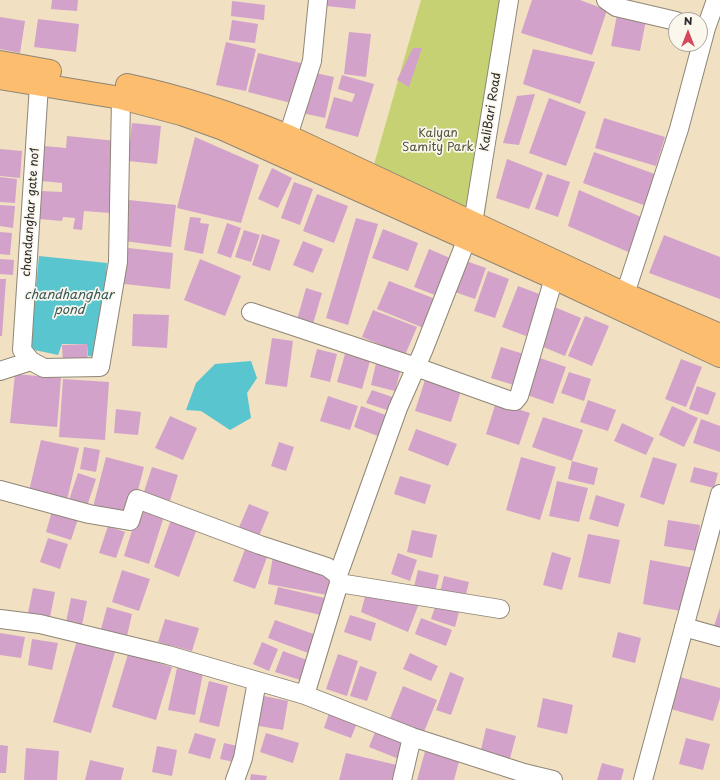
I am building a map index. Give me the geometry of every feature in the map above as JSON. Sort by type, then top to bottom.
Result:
[{"type":"main road","points":[[0,62],[103,79],[189,100],[237,115],[288,136],[554,278],[720,356]]},
{"type":"main road","points":[[0,78],[121,98],[181,114],[223,129],[470,232],[625,294],[720,335]]},
{"type":"street","points":[[288,136],[312,61],[318,0]]},
{"type":"street","name":"KaliBari Road","points":[[305,695],[338,579],[398,408],[470,232],[509,0]]},
{"type":"street","points":[[606,0],[616,7],[668,19]]},
{"type":"street","points":[[708,17],[716,0]]},
{"type":"street","points":[[625,294],[679,129],[697,52]]},
{"type":"street","name":"chandanghar gate no1","points":[[31,361],[22,350],[38,84]]},
{"type":"street","points":[[0,371],[31,361],[44,368],[100,367],[118,262],[121,98]]},
{"type":"street","points":[[250,312],[514,401],[519,396],[554,278]]},
{"type":"street","points":[[0,490],[89,514],[130,521],[137,499],[260,545],[327,567],[338,579],[500,609]]},
{"type":"street","points":[[643,780],[720,494]]},
{"type":"street","points":[[0,619],[40,624],[168,656],[257,681],[305,695],[412,737],[524,773],[553,780]]},
{"type":"street","points":[[684,627],[720,637]]},
{"type":"street","points":[[235,780],[243,758],[257,681]]},
{"type":"street","points":[[402,780],[412,737]]},
{"type":"green space","name":"Kalyan Samity Park","points":[[421,0],[514,0],[483,229],[373,168]]},
{"type":"water","name":"chandhanghar pond","points":[[39,256],[107,263],[99,357],[88,356],[87,344],[62,344],[58,355],[30,349]]},
{"type":"water","points":[[251,361],[257,378],[247,393],[251,418],[230,430],[201,411],[186,410],[196,383],[215,364]]},
{"type":"building","points":[[52,0],[78,0],[77,11],[51,9]]},
{"type":"building","points":[[327,0],[356,0],[355,9],[326,6]]},
{"type":"building","points":[[532,0],[580,0],[607,10],[592,55],[521,33]]},
{"type":"building","points":[[232,1],[265,5],[264,20],[231,16]]},
{"type":"building","points":[[617,15],[646,20],[640,51],[611,46]]},
{"type":"building","points":[[0,17],[25,21],[20,53],[0,49]]},
{"type":"building","points":[[38,19],[79,24],[76,52],[34,47]]},
{"type":"building","points":[[232,20],[258,24],[255,43],[229,40]]},
{"type":"building","points":[[349,32],[371,34],[366,77],[344,74]]},
{"type":"building","points":[[226,42],[256,49],[246,91],[216,85]]},
{"type":"building","points":[[413,48],[422,48],[409,87],[397,80]]},
{"type":"building","points":[[533,49],[595,62],[580,104],[523,84]]},
{"type":"building","points":[[258,53],[305,64],[295,104],[248,92]]},
{"type":"building","points":[[311,72],[334,77],[325,118],[302,113]]},
{"type":"building","points":[[342,75],[374,84],[358,137],[325,128],[334,97],[352,102],[355,94],[338,89]]},
{"type":"building","points":[[535,94],[519,145],[503,143],[517,96]]},
{"type":"building","points":[[549,98],[586,112],[566,166],[529,153]]},
{"type":"building","points":[[604,118],[665,137],[656,166],[595,148]]},
{"type":"building","points":[[132,123],[161,126],[157,164],[128,161]]},
{"type":"building","points":[[67,136],[117,141],[110,213],[84,211],[82,230],[73,229],[75,218],[63,217],[62,221],[39,219],[41,191],[62,192],[62,183],[41,181],[44,146],[66,148]]},
{"type":"building","points":[[195,137],[259,165],[241,223],[177,208]]},
{"type":"building","points":[[0,149],[22,151],[20,178],[0,176]]},
{"type":"building","points":[[594,152],[660,176],[649,207],[583,183]]},
{"type":"building","points":[[507,159],[543,173],[529,209],[496,198]]},
{"type":"building","points":[[272,168],[292,178],[278,208],[258,199]]},
{"type":"building","points":[[547,174],[570,182],[558,217],[535,209]]},
{"type":"building","points":[[0,177],[17,179],[15,203],[0,202]]},
{"type":"building","points":[[294,182],[313,189],[300,225],[281,218]]},
{"type":"building","points":[[579,190],[648,220],[633,254],[568,226]]},
{"type":"building","points":[[317,194],[348,206],[334,243],[303,231]]},
{"type":"building","points":[[129,200],[176,205],[171,247],[124,241]]},
{"type":"building","points":[[0,205],[15,206],[13,228],[0,226]]},
{"type":"building","points":[[190,217],[201,218],[200,223],[209,224],[203,254],[184,250]]},
{"type":"building","points":[[356,218],[378,224],[348,325],[326,318]]},
{"type":"building","points":[[227,223],[241,228],[231,258],[217,253]]},
{"type":"building","points":[[383,229],[418,243],[408,271],[372,258]]},
{"type":"building","points":[[244,230],[260,235],[251,262],[235,257]]},
{"type":"building","points":[[0,232],[12,233],[10,255],[0,254]]},
{"type":"building","points":[[262,234],[280,240],[270,271],[252,265]]},
{"type":"building","points":[[664,235],[720,257],[720,299],[649,273]]},
{"type":"building","points":[[303,241],[323,249],[313,273],[293,265]]},
{"type":"building","points":[[128,248],[173,253],[170,289],[124,284]]},
{"type":"building","points":[[429,249],[450,258],[435,295],[414,287]]},
{"type":"building","points":[[0,259],[14,260],[13,275],[0,274]]},
{"type":"building","points":[[200,259],[241,276],[225,316],[184,300]]},
{"type":"building","points":[[466,261],[486,268],[475,299],[455,292]]},
{"type":"building","points":[[488,271],[509,279],[495,318],[474,311]]},
{"type":"building","points":[[0,279],[6,279],[2,336],[0,336]]},
{"type":"building","points":[[389,281],[438,300],[426,329],[377,309]]},
{"type":"building","points":[[518,286],[542,295],[526,336],[502,327]]},
{"type":"building","points":[[306,288],[322,293],[313,324],[297,320]]},
{"type":"building","points":[[552,306],[581,318],[565,356],[536,344]]},
{"type":"building","points":[[373,310],[417,327],[405,355],[362,337]]},
{"type":"building","points":[[133,314],[169,315],[167,348],[132,346]]},
{"type":"building","points":[[585,316],[609,326],[592,366],[568,356]]},
{"type":"building","points":[[272,338],[293,341],[287,387],[265,384]]},
{"type":"building","points":[[87,344],[88,365],[63,366],[62,345]]},
{"type":"building","points":[[501,347],[527,355],[517,386],[491,378]]},
{"type":"building","points":[[317,349],[337,354],[330,382],[310,377]]},
{"type":"building","points":[[345,354],[370,361],[362,389],[337,382]]},
{"type":"building","points":[[537,357],[566,367],[553,404],[524,394]]},
{"type":"building","points":[[377,359],[402,365],[395,391],[371,385]]},
{"type":"building","points":[[681,359],[702,367],[686,407],[665,399]]},
{"type":"building","points":[[569,372],[591,379],[584,401],[561,393]]},
{"type":"building","points":[[15,374],[61,378],[57,427],[10,423]]},
{"type":"building","points":[[63,379],[109,382],[105,440],[59,437]]},
{"type":"building","points":[[425,380],[461,391],[451,422],[415,411]]},
{"type":"building","points":[[697,386],[716,393],[708,415],[689,409]]},
{"type":"building","points":[[372,390],[395,398],[390,411],[366,403]]},
{"type":"building","points":[[328,396],[358,406],[350,430],[320,421]]},
{"type":"building","points":[[588,400],[616,410],[608,431],[580,422]]},
{"type":"building","points":[[496,402],[530,413],[519,445],[486,434]]},
{"type":"building","points":[[361,406],[391,417],[383,438],[354,427]]},
{"type":"building","points":[[672,406],[698,418],[684,447],[659,435]]},
{"type":"building","points":[[116,409],[141,412],[138,435],[114,433]]},
{"type":"building","points":[[170,416],[197,428],[183,460],[155,448]]},
{"type":"building","points":[[543,417],[583,430],[572,461],[532,447]]},
{"type":"building","points":[[701,419],[720,426],[720,452],[693,443]]},
{"type":"building","points":[[622,423],[654,438],[646,455],[614,441]]},
{"type":"building","points":[[416,429],[457,444],[448,466],[408,450]]},
{"type":"building","points":[[41,440],[79,448],[67,500],[29,491]]},
{"type":"building","points":[[279,442],[294,447],[286,471],[271,466]]},
{"type":"building","points":[[84,447],[100,450],[96,472],[80,469]]},
{"type":"building","points":[[106,457],[144,467],[131,517],[93,507]]},
{"type":"building","points":[[521,457],[556,467],[540,520],[506,510]]},
{"type":"building","points":[[653,457],[677,464],[664,505],[640,497]]},
{"type":"building","points":[[572,461],[598,468],[594,485],[568,479]]},
{"type":"building","points":[[152,467],[178,475],[169,504],[143,495]]},
{"type":"building","points":[[694,467],[718,473],[714,488],[690,482]]},
{"type":"building","points":[[78,473],[96,479],[86,509],[68,503]]},
{"type":"building","points":[[400,476],[431,485],[425,504],[394,494]]},
{"type":"building","points":[[557,481],[588,488],[579,522],[549,516]]},
{"type":"building","points":[[596,495],[625,504],[618,527],[589,519]]},
{"type":"building","points":[[249,504],[269,512],[257,541],[237,532]]},
{"type":"building","points":[[140,505],[165,513],[149,564],[124,556]]},
{"type":"building","points":[[52,511],[78,519],[71,540],[46,532]]},
{"type":"building","points":[[172,517],[198,526],[179,577],[154,567]]},
{"type":"building","points":[[668,520],[700,525],[696,551],[664,546]]},
{"type":"building","points":[[108,526],[125,532],[116,558],[99,553]]},
{"type":"building","points":[[412,530],[437,535],[432,558],[407,552]]},
{"type":"building","points":[[588,534],[620,540],[610,584],[578,577]]},
{"type":"building","points":[[48,538],[68,544],[60,569],[40,562]]},
{"type":"building","points":[[247,544],[269,552],[255,589],[233,581]]},
{"type":"building","points":[[552,552],[571,558],[562,590],[543,585]]},
{"type":"building","points":[[398,553],[417,560],[410,581],[391,574]]},
{"type":"building","points":[[273,557],[332,575],[327,595],[268,584]]},
{"type":"building","points":[[650,560],[694,568],[686,612],[643,604]]},
{"type":"building","points":[[122,570],[150,579],[139,611],[112,602]]},
{"type":"building","points":[[418,570],[439,575],[434,596],[413,591]]},
{"type":"building","points":[[444,576],[469,582],[464,602],[439,596]]},
{"type":"building","points":[[278,587],[329,599],[325,616],[274,604]]},
{"type":"building","points":[[33,588],[55,592],[50,617],[28,613]]},
{"type":"building","points":[[367,589],[420,601],[408,632],[361,612]]},
{"type":"building","points":[[71,598],[87,601],[82,625],[66,622]]},
{"type":"building","points":[[437,601],[460,608],[455,627],[431,619]]},
{"type":"building","points":[[107,607],[132,614],[127,636],[101,629]]},
{"type":"building","points":[[720,608],[720,628],[714,626]]},
{"type":"building","points":[[350,615],[376,623],[371,641],[344,632]]},
{"type":"building","points":[[421,618],[452,630],[446,646],[415,634]]},
{"type":"building","points":[[165,619],[199,628],[192,651],[158,642]]},
{"type":"building","points":[[275,620],[319,636],[311,654],[268,638]]},
{"type":"building","points":[[618,632],[641,638],[635,663],[612,657]]},
{"type":"building","points":[[0,633],[25,637],[21,658],[0,655]]},
{"type":"building","points":[[78,637],[116,649],[91,733],[53,722]]},
{"type":"building","points":[[32,639],[58,643],[52,670],[28,665]]},
{"type":"building","points":[[262,642],[278,649],[269,671],[253,664]]},
{"type":"building","points":[[283,651],[307,660],[300,680],[275,672]]},
{"type":"building","points":[[410,653],[438,666],[431,681],[403,669]]},
{"type":"building","points":[[128,654],[172,667],[156,720],[112,707]]},
{"type":"building","points":[[338,654],[358,661],[347,696],[326,689]]},
{"type":"building","points":[[360,666],[377,672],[367,701],[350,696]]},
{"type":"building","points":[[177,668],[203,673],[195,715],[168,710]]},
{"type":"building","points":[[450,672],[464,678],[451,715],[436,710]]},
{"type":"building","points":[[680,677],[720,688],[720,698],[713,721],[671,709]]},
{"type":"building","points":[[209,681],[228,686],[219,727],[199,722]]},
{"type":"building","points":[[403,686],[437,700],[423,734],[389,721]]},
{"type":"building","points":[[259,695],[288,701],[283,730],[253,725]]},
{"type":"building","points":[[543,698],[573,705],[567,734],[537,727]]},
{"type":"building","points":[[329,713],[357,723],[351,738],[324,728]]},
{"type":"building","points":[[377,727],[407,739],[399,759],[369,747]]},
{"type":"building","points":[[486,728],[516,736],[509,762],[480,754]]},
{"type":"building","points":[[195,733],[216,739],[210,759],[188,753]]},
{"type":"building","points":[[266,733],[299,743],[293,763],[260,752]]},
{"type":"building","points":[[686,738],[710,744],[703,770],[679,764]]},
{"type":"building","points":[[224,743],[242,747],[238,763],[220,759]]},
{"type":"building","points":[[0,745],[8,746],[6,773],[0,773]]},
{"type":"building","points":[[157,746],[177,750],[172,776],[152,772]]},
{"type":"building","points":[[26,748],[59,751],[57,780],[24,780]]},
{"type":"building","points":[[426,748],[460,758],[454,780],[417,780]]},
{"type":"building","points":[[346,753],[401,766],[397,780],[339,780]]},
{"type":"building","points":[[90,760],[124,768],[121,780],[85,780]]},
{"type":"building","points":[[602,763],[624,769],[621,780],[597,780]]},
{"type":"building","points":[[251,774],[267,776],[266,780],[250,780]]}]
